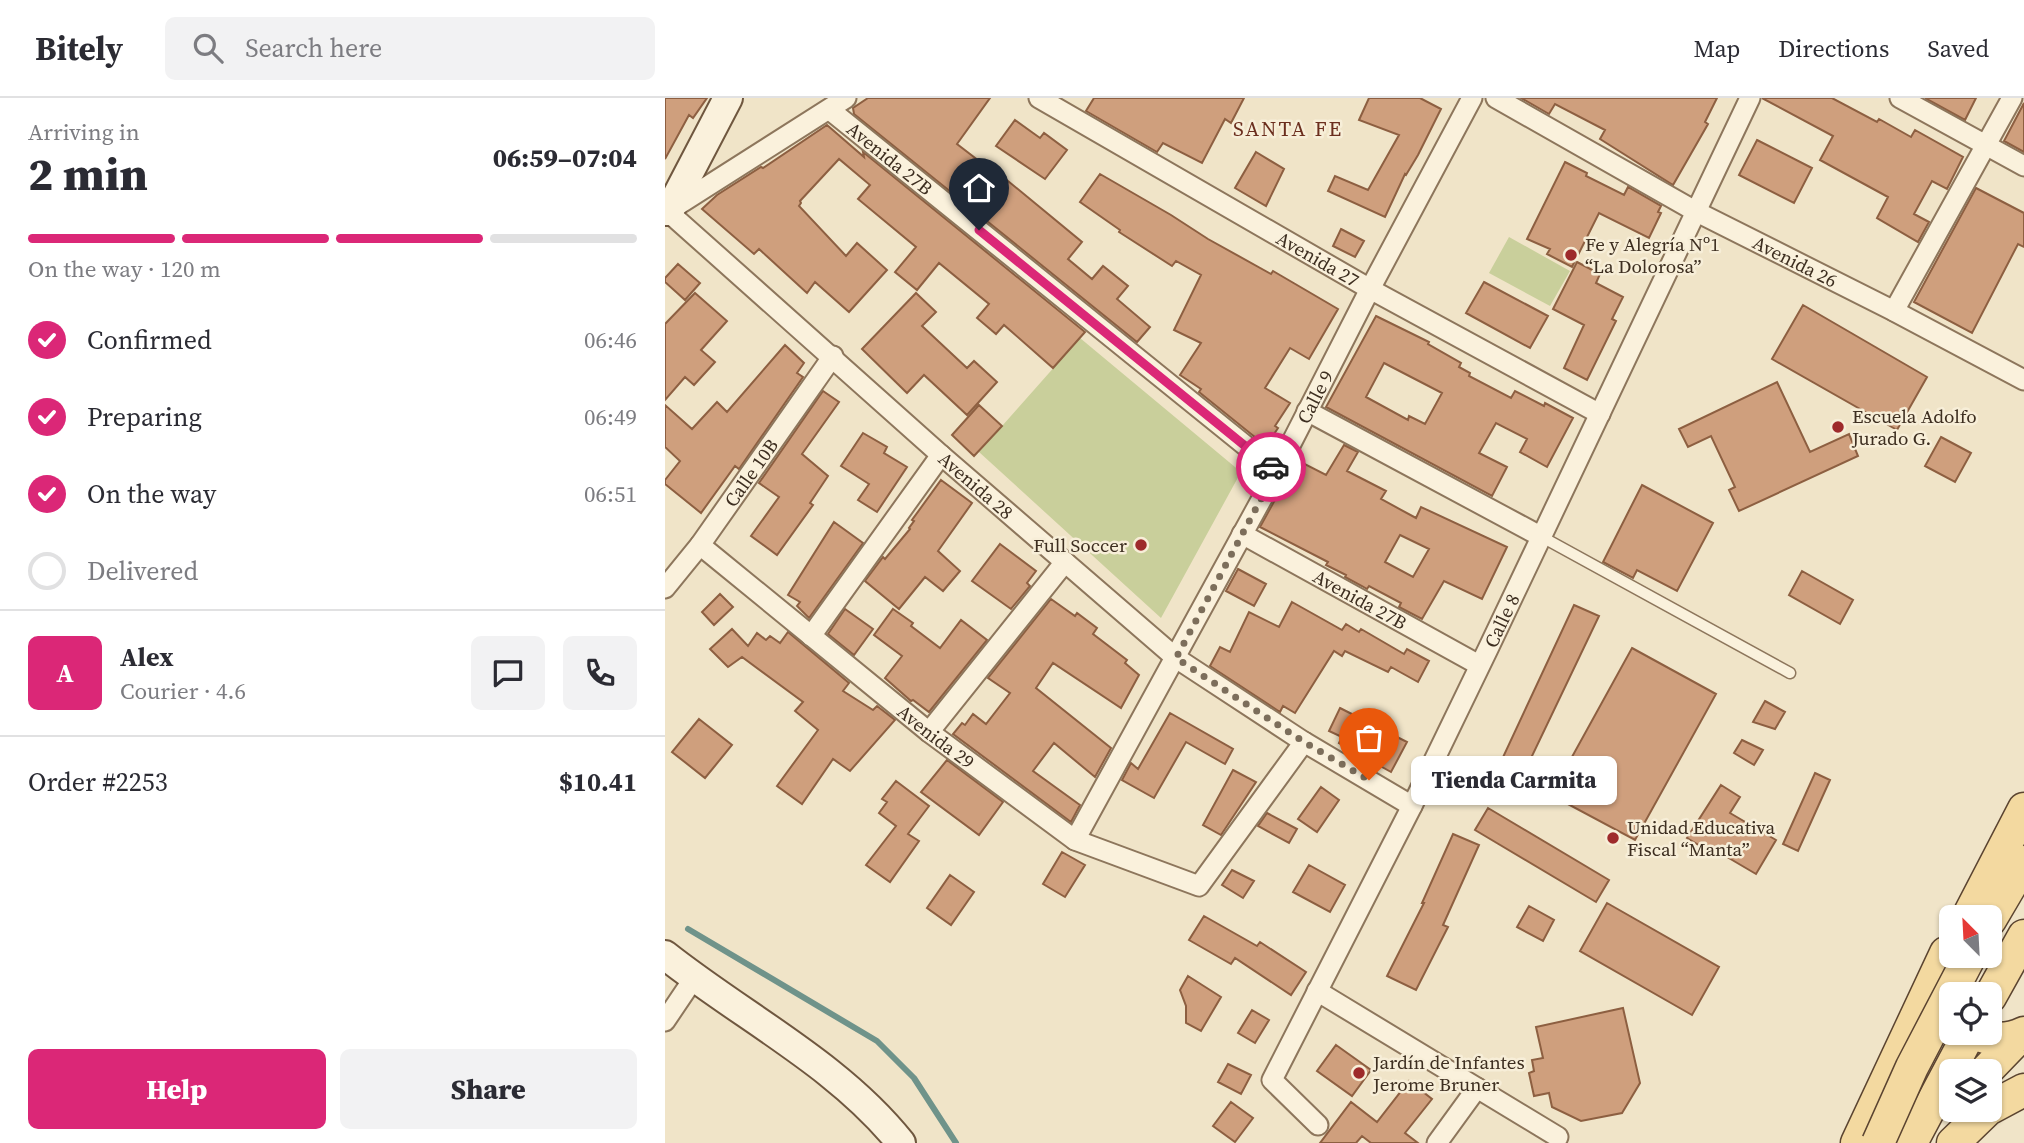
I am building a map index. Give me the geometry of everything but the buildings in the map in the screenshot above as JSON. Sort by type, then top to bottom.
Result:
[{"type":"main road","points":[[1974,905],[2024,809]]},
{"type":"main road","points":[[1999,905],[2024,862]]},
{"type":"main road","points":[[2002,922],[2024,928]]},
{"type":"main road","points":[[1998,982],[2024,936]]},
{"type":"main road","points":[[1857,1143],[1948,968]]},
{"type":"main road","points":[[1878,1143],[1912,1067],[1950,968]]},
{"type":"main road","points":[[2002,1040],[2023,1035]]},
{"type":"main road","points":[[1998,1059],[2023,1035]]},
{"type":"main road","points":[[1911,1143],[1963,1045]]},
{"type":"main road","points":[[2002,1102],[2024,1090]]},
{"type":"main road","points":[[1942,1143],[1953,1122]]},
{"type":"main road","points":[[1953,1143],[1975,1122]]},
{"type":"street","points":[[666,213],[728,98]]},
{"type":"street","points":[[666,213],[846,98]]},
{"type":"street","name":"Avenida 27","points":[[1039,98],[1370,289],[1600,414]]},
{"type":"street","name":"Calle 9","points":[[1075,840],[1176,658],[1472,98]]},
{"type":"street","name":"Avenida 26","points":[[1496,98],[1695,211],[2024,380]]},
{"type":"street","name":"Calle 8","points":[[1318,1125],[1272,1080],[1412,806],[1749,98]]},
{"type":"street","points":[[1901,98],[1985,147],[2024,166]]},
{"type":"street","points":[[1893,311],[2012,98]]},
{"type":"street","name":"Avenida 27B","points":[[830,110],[1276,471]]},
{"type":"street","name":"Avenida 28","points":[[666,213],[1176,658],[1304,742],[1412,806]]},
{"type":"street","name":"Calle 10B","points":[[665,588],[700,545],[832,356]]},
{"type":"street","points":[[1307,411],[1542,537]]},
{"type":"street","points":[[811,636],[941,455]]},
{"type":"street","name":"Avenida 27B","points":[[1242,534],[1479,665]]},
{"type":"street","name":"Avenida 29","points":[[700,545],[929,733],[1075,840],[1199,886],[1304,742]]},
{"type":"street","points":[[929,733],[1065,562]]},
{"type":"street","points":[[665,955],[815,1062],[869,1107],[901,1143]]},
{"type":"street","points":[[665,1021],[694,978]]},
{"type":"street","points":[[1317,991],[1558,1137]]},
{"type":"street","points":[[1437,1143],[1477,1088]]},
{"type":"lane","points":[[1542,537],[1790,673]]},
{"type":"green space","points":[[1509,237],[1570,271],[1550,306],[1489,273]]},
{"type":"green space","name":"Full Soccer","points":[[1080,338],[1241,472],[1161,618],[979,452]]},
{"type":"waterway","points":[[688,929],[877,1041],[914,1078],[956,1143]]},
{"type":"way so far","points":[[1271,467],[1276,471],[1176,658],[1304,742],[1369,780]]},
{"type":"place","name":"Fe y Alegría Nº1 “La Dolorosa”","points":[[1571,255]]},
{"type":"place","name":"Escuela Adolfo Jurado G.","points":[[1838,427]]},
{"type":"place","name":"Full Soccer","points":[[1141,545]]},
{"type":"place","name":"Tienda Carmita","points":[[1369,780]]},
{"type":"place","name":"Unidad Educativa Fiscal “Manta”","points":[[1613,838]]},
{"type":"place","name":"Jardín de Infantes Jerome Bruner","points":[[1359,1073]]},
{"type":"district","name":"SANTA FE","points":[[1288,129]]},
{"type":"route","points":[[979,230],[1271,467]]}]
